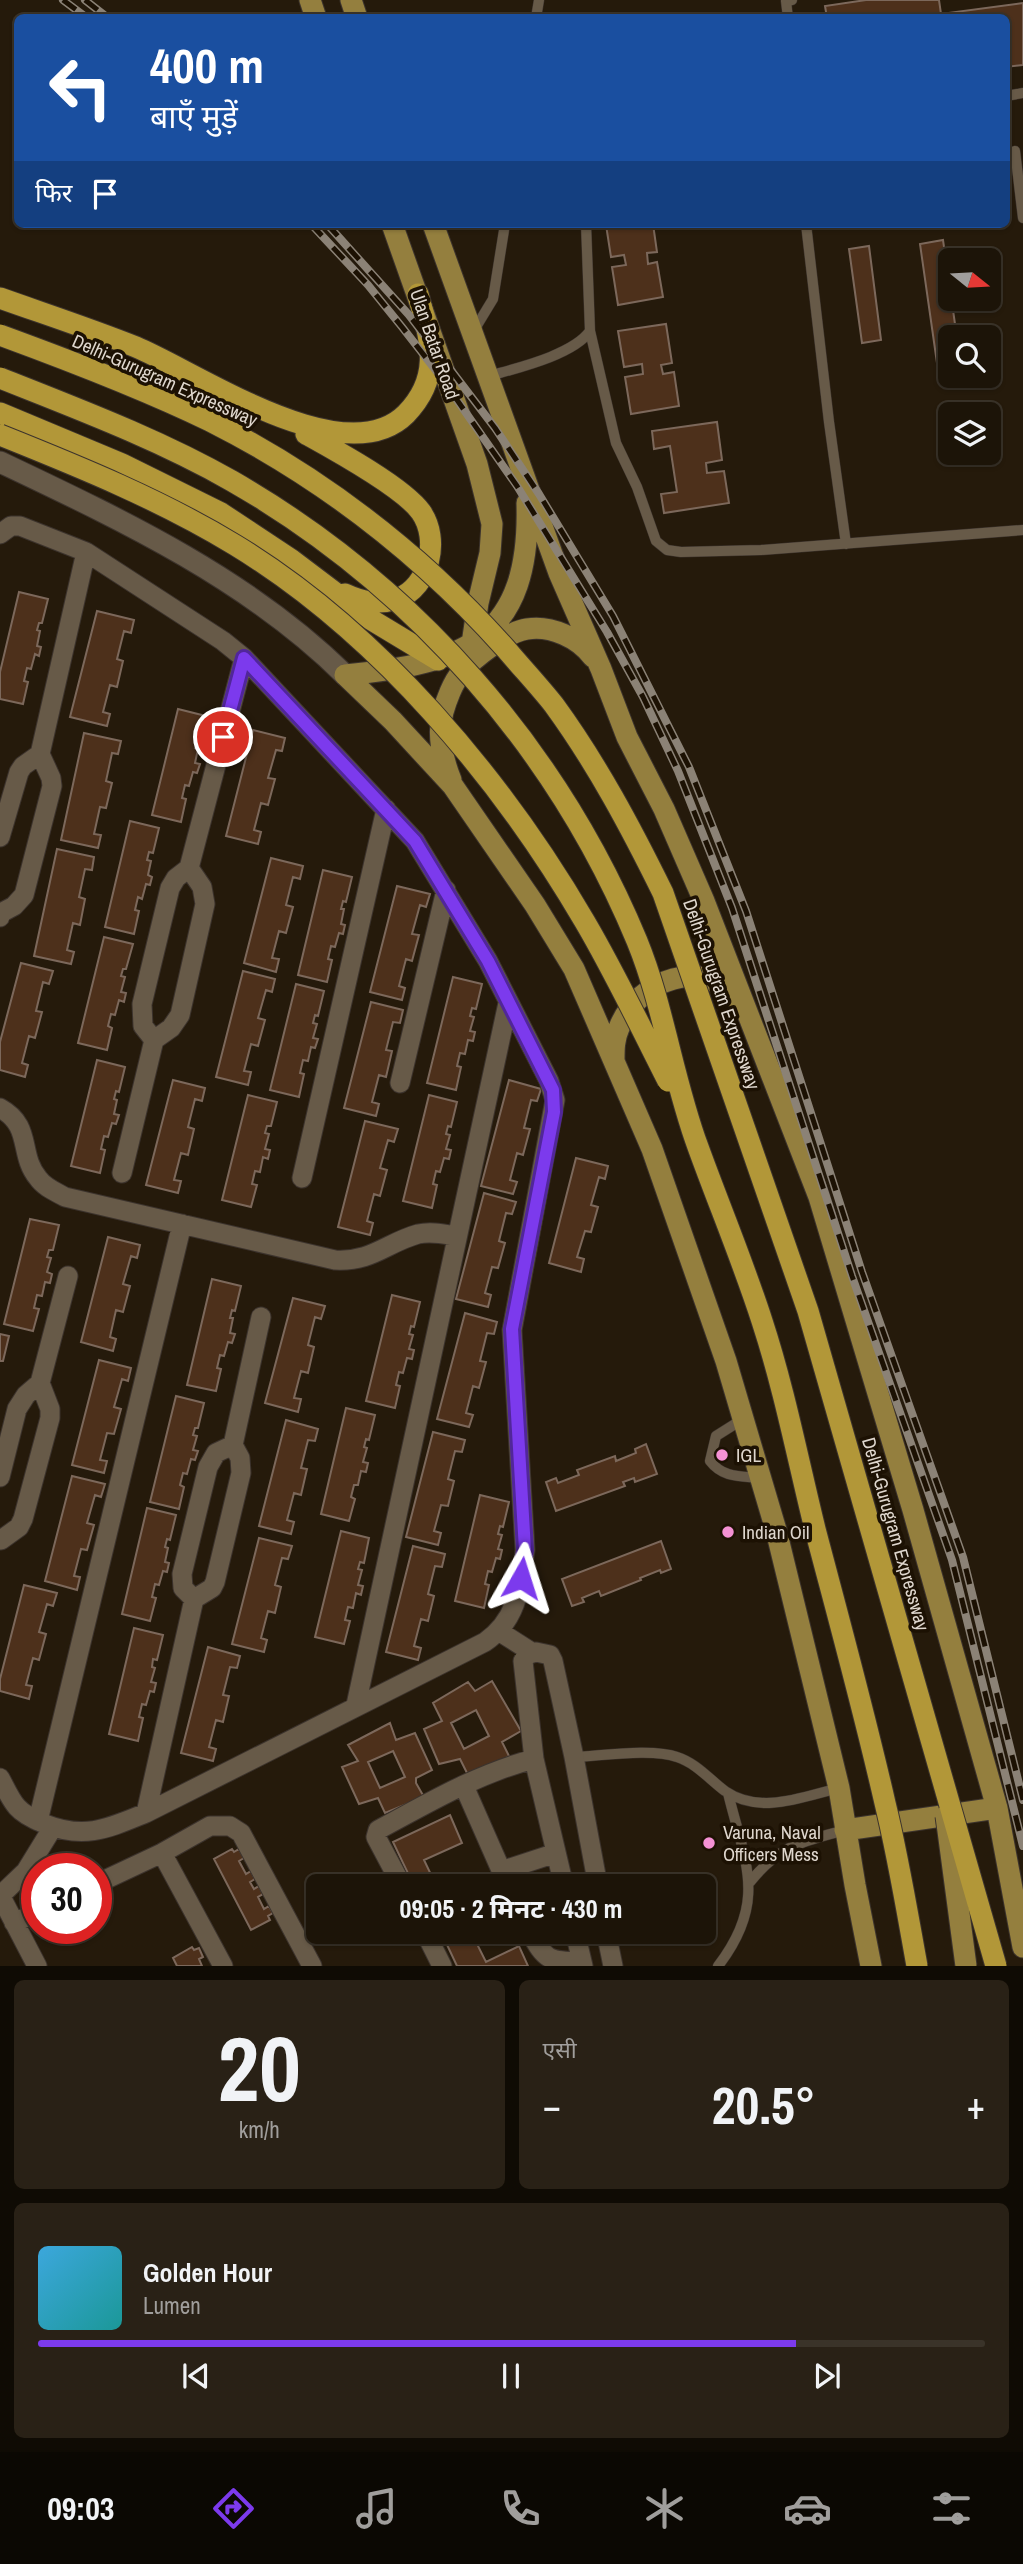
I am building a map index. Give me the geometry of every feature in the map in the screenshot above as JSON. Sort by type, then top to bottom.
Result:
[{"type":"highway","points":[[264,411],[332,432],[351,434],[385,428],[399,421],[422,392],[432,361],[428,331],[418,295]]},
{"type":"highway","points":[[0,298],[136,347],[332,448],[409,499],[428,524],[431,543],[429,561],[411,591],[398,598],[370,603],[330,588]]},
{"type":"highway","name":"Delhi-Gurugram Expressway","points":[[0,335],[91,369],[211,422],[270,454],[366,517],[407,551],[482,622],[553,704],[587,754],[641,847],[663,892],[808,1311],[996,1965]]},
{"type":"highway","points":[[0,378],[168,448],[270,504],[362,570],[463,666],[504,714],[576,819],[610,882],[638,944],[654,990],[684,1111],[762,1322],[886,1806],[917,1965]]},
{"type":"highway","points":[[0,413],[122,464],[221,513],[370,619],[438,660]]},
{"type":"highway","points":[[0,435],[134,491],[236,545],[324,608],[417,695],[493,784],[551,868],[585,922],[684,1111]]},
{"type":"main road","name":"Ulan Batar Road","points":[[393,228],[477,464],[492,524],[490,553],[472,644]]},
{"type":"main road","name":"Ulan Batar Road","points":[[434,228],[517,460]]},
{"type":"main road","points":[[345,675],[438,660],[486,635],[500,619],[512,599],[524,562],[528,535],[527,503],[517,460]]},
{"type":"main road","points":[[517,460],[559,573],[627,737],[664,809],[704,901],[819,1197],[913,1510],[998,1808],[1023,1947]]},
{"type":"main road","points":[[0,463],[128,523],[194,561],[263,606],[345,675],[393,721],[453,786],[535,905],[574,969],[652,1149],[744,1419],[776,1530],[839,1788],[871,1965]]},
{"type":"main road","points":[[453,786],[441,743],[443,713],[460,674],[494,644],[524,629],[555,631],[585,646],[601,669]]},
{"type":"main road","points":[[614,1062],[614,1043],[626,1013],[648,990],[668,980],[687,975],[707,978],[733,993],[746,1012]]},
{"type":"main road","points":[[939,1765],[967,1965]]},
{"type":"main road","points":[[845,1830],[998,1808]]},
{"type":"street","points":[[0,534],[11,526],[20,526],[34,529],[86,552],[223,641],[244,658],[415,841],[488,961],[549,1081],[555,1100],[512,1329],[525,1550],[512,1612],[499,1632],[485,1642],[146,1813],[109,1828],[89,1833],[45,1824],[17,1807],[0,1778]]},
{"type":"street","points":[[0,914],[14,906],[24,895],[52,786],[40,754],[86,552]]},
{"type":"street","points":[[154,1040],[143,1026],[142,1004],[170,888],[176,878],[189,868],[244,658]]},
{"type":"street","points":[[0,838],[19,772],[40,754]]},
{"type":"street","points":[[302,1178],[386,809]]},
{"type":"street","points":[[122,1174],[154,1040],[178,1022],[205,904],[202,887],[189,868]]},
{"type":"street","points":[[400,1083],[446,890]]},
{"type":"street","points":[[356,1705],[508,1003]]},
{"type":"street","points":[[0,1108],[18,1122],[30,1166],[37,1178],[65,1197],[335,1260],[361,1260],[419,1234],[457,1236]]},
{"type":"street","points":[[37,1965],[0,1895],[26,1871],[45,1824],[182,1224]]},
{"type":"street","points":[[0,1477],[17,1409],[26,1395],[40,1383],[68,1276]]},
{"type":"street","points":[[146,1813],[194,1600],[212,1588],[215,1582],[241,1473],[240,1458],[233,1445],[261,1317]]},
{"type":"street","points":[[0,1541],[19,1527],[23,1519],[50,1418],[50,1409],[40,1383]]},
{"type":"street","points":[[194,1600],[183,1588],[182,1574],[208,1467],[216,1453],[233,1445]]},
{"type":"street","points":[[499,1632],[533,1653]]},
{"type":"street","points":[[561,1874],[534,1759],[523,1661],[524,1657],[533,1653],[545,1653],[553,1661],[596,1874]]},
{"type":"street","points":[[396,1874],[376,1837],[377,1832],[464,1786],[510,1765],[534,1759]]},
{"type":"street","points":[[464,1786],[503,1874]]},
{"type":"street","points":[[112,1876],[210,1826],[236,1828],[312,1965]]},
{"type":"street","points":[[162,1853],[223,1965]]},
{"type":"street","points":[[515,1874],[556,1853]]},
{"type":"street","points":[[14,1923],[21,1920]]},
{"type":"street","points":[[431,1944],[442,1965]]},
{"type":"street","points":[[537,1944],[548,1958],[583,1964],[578,1944]]},
{"type":"street","points":[[609,1944],[613,1965]]},
{"type":"lane","points":[[788,14],[786,1],[792,0]]},
{"type":"lane","points":[[1015,151],[1023,218]]},
{"type":"lane","points":[[472,333],[493,299],[504,228]]},
{"type":"lane","points":[[586,228],[590,331],[617,443],[637,487],[650,529],[660,547],[681,552],[761,550],[1023,530]]},
{"type":"lane","points":[[806,228],[846,544]]},
{"type":"lane","points":[[489,376],[527,365],[575,345],[590,331]]},
{"type":"lane","points":[[744,1419],[716,1436],[710,1461],[718,1471],[734,1476],[761,1478]]},
{"type":"lane","points":[[574,1757],[651,1754],[676,1756],[692,1764],[728,1793],[770,1804],[839,1788]]},
{"type":"lane","points":[[718,1965],[743,1925],[750,1882],[728,1793]]},
{"type":"lane","points":[[750,1882],[776,1854],[806,1841],[845,1830]]},
{"type":"building","points":[[866,0],[939,0],[941,14],[826,14],[825,6]]},
{"type":"building","points":[[1023,3],[1023,65],[1010,67],[1010,14],[941,14]]},
{"type":"building","points":[[606,228],[654,228],[657,252],[647,253],[648,264],[657,262],[663,297],[618,305],[612,267],[626,265],[624,255],[611,257]]},
{"type":"building","points":[[943,240],[944,248],[938,248],[938,312],[953,312],[955,325],[938,325],[937,363],[920,244]]},
{"type":"building","points":[[869,246],[881,340],[862,343],[849,249]]},
{"type":"building","points":[[666,324],[672,363],[661,365],[663,374],[674,372],[679,406],[631,414],[625,377],[643,374],[642,364],[624,367],[618,331]]},
{"type":"building","points":[[717,422],[722,460],[706,463],[707,473],[724,471],[729,503],[664,513],[661,494],[677,492],[670,446],[654,449],[652,431]]},
{"type":"building","points":[[19,592],[48,599],[42,623],[39,623],[37,630],[40,631],[37,646],[41,647],[39,656],[35,654],[31,669],[27,668],[24,681],[28,682],[23,704],[0,699],[0,672]]},
{"type":"building","points":[[97,611],[134,620],[131,633],[124,631],[117,659],[123,661],[117,687],[110,685],[103,712],[110,714],[107,726],[70,717]]},
{"type":"building","points":[[178,709],[206,716],[200,741],[197,740],[195,748],[198,749],[195,763],[200,764],[197,773],[193,772],[189,786],[185,785],[182,798],[186,799],[181,822],[152,815]]},
{"type":"building","points":[[253,730],[285,738],[282,751],[276,750],[268,778],[275,779],[268,805],[261,803],[254,830],[261,832],[258,844],[226,836]]},
{"type":"building","points":[[84,733],[121,741],[118,754],[112,753],[106,781],[112,783],[106,808],[100,807],[94,834],[101,835],[98,848],[61,840]]},
{"type":"building","points":[[130,821],[159,828],[153,853],[149,852],[147,860],[151,861],[148,875],[152,877],[150,885],[146,884],[142,899],[138,897],[135,910],[139,911],[134,934],[105,927]]},
{"type":"building","points":[[57,849],[94,857],[92,870],[85,869],[79,897],[85,899],[80,925],[73,923],[67,950],[74,952],[71,964],[34,956]]},
{"type":"building","points":[[271,858],[303,866],[300,879],[293,877],[286,905],[293,907],[286,933],[279,931],[272,958],[279,959],[276,972],[244,963]]},
{"type":"building","points":[[323,870],[352,877],[346,902],[343,901],[341,909],[344,909],[341,924],[345,925],[343,934],[339,933],[335,947],[331,946],[328,959],[332,960],[327,982],[298,975]]},
{"type":"building","points":[[397,886],[430,894],[426,907],[420,905],[412,934],[419,935],[412,961],[406,959],[399,986],[405,988],[402,1000],[370,992]]},
{"type":"building","points":[[104,937],[133,944],[126,969],[123,969],[121,976],[125,977],[121,992],[126,993],[124,1002],[119,1000],[115,1015],[111,1014],[108,1026],[112,1028],[107,1050],[78,1043]]},
{"type":"building","points":[[21,963],[53,971],[49,984],[43,982],[36,1011],[42,1012],[35,1038],[29,1036],[22,1063],[28,1065],[25,1077],[0,1070],[0,1042]]},
{"type":"building","points":[[243,971],[275,979],[272,992],[266,990],[258,1018],[265,1020],[258,1046],[251,1044],[244,1071],[251,1072],[248,1085],[216,1077]]},
{"type":"building","points":[[453,977],[482,984],[476,1009],[472,1008],[470,1016],[474,1017],[470,1031],[475,1032],[473,1041],[468,1040],[465,1054],[460,1053],[457,1066],[461,1067],[456,1090],[427,1083]]},
{"type":"building","points":[[296,984],[324,991],[318,1016],[315,1015],[313,1023],[317,1024],[313,1038],[318,1039],[315,1048],[311,1047],[308,1061],[303,1060],[300,1073],[304,1074],[299,1097],[270,1090]]},
{"type":"building","points":[[371,1002],[403,1010],[400,1023],[393,1022],[386,1050],[392,1051],[386,1077],[379,1075],[372,1102],[379,1104],[376,1116],[344,1108]]},
{"type":"building","points":[[97,1060],[125,1067],[119,1092],[116,1091],[114,1099],[117,1100],[114,1114],[119,1115],[116,1124],[112,1123],[108,1137],[104,1136],[101,1149],[105,1150],[100,1173],[71,1166]]},
{"type":"building","points":[[173,1080],[205,1088],[202,1101],[195,1099],[188,1127],[194,1129],[188,1155],[181,1153],[174,1180],[181,1181],[178,1193],[146,1185]]},
{"type":"building","points":[[509,1080],[541,1089],[537,1101],[531,1100],[524,1128],[530,1129],[523,1155],[517,1153],[510,1180],[517,1182],[513,1194],[481,1186]]},
{"type":"building","points":[[248,1095],[277,1102],[271,1126],[267,1126],[265,1133],[269,1134],[265,1149],[270,1150],[268,1159],[263,1157],[260,1172],[255,1171],[252,1184],[257,1185],[251,1207],[222,1200]]},
{"type":"building","points":[[429,1095],[457,1102],[451,1127],[448,1126],[446,1134],[450,1135],[446,1149],[451,1150],[449,1159],[444,1158],[440,1172],[436,1171],[433,1184],[437,1185],[432,1208],[403,1201]]},
{"type":"building","points":[[365,1121],[398,1129],[394,1142],[388,1140],[380,1168],[387,1170],[380,1196],[374,1194],[367,1221],[373,1223],[370,1235],[338,1227]]},
{"type":"building","points":[[576,1158],[608,1166],[605,1179],[599,1177],[591,1205],[598,1207],[591,1232],[585,1231],[577,1257],[584,1259],[581,1272],[549,1263]]},
{"type":"building","points":[[484,1193],[516,1202],[512,1214],[506,1213],[499,1241],[505,1243],[498,1268],[492,1267],[485,1293],[491,1295],[488,1307],[456,1299]]},
{"type":"building","points":[[30,1219],[59,1225],[53,1250],[49,1250],[47,1257],[51,1258],[47,1272],[52,1274],[50,1283],[45,1282],[42,1296],[37,1295],[34,1308],[39,1309],[33,1331],[4,1324]]},
{"type":"building","points":[[108,1237],[140,1245],[137,1258],[131,1256],[123,1284],[130,1286],[123,1312],[116,1310],[110,1337],[116,1339],[113,1351],[81,1342]]},
{"type":"building","points":[[212,1279],[241,1286],[235,1311],[232,1310],[230,1318],[233,1318],[230,1333],[235,1334],[232,1343],[228,1342],[224,1356],[220,1355],[217,1368],[221,1369],[216,1391],[187,1385]]},
{"type":"building","points":[[392,1295],[420,1302],[414,1327],[411,1326],[409,1334],[413,1335],[409,1349],[414,1350],[412,1359],[407,1358],[403,1373],[399,1372],[396,1385],[400,1386],[395,1408],[366,1401]]},
{"type":"building","points":[[293,1298],[325,1306],[321,1319],[315,1317],[308,1345],[314,1347],[308,1373],[301,1371],[294,1398],[301,1399],[298,1412],[265,1403]]},
{"type":"building","points":[[465,1313],[497,1322],[494,1334],[487,1333],[480,1361],[486,1362],[479,1388],[473,1386],[466,1413],[473,1415],[469,1427],[437,1419]]},
{"type":"building","points":[[0,1334],[9,1336],[3,1361],[0,1361]]},
{"type":"building","points":[[99,1360],[131,1368],[128,1381],[122,1379],[114,1407],[121,1409],[114,1434],[107,1433],[100,1460],[107,1461],[104,1473],[72,1465]]},
{"type":"building","points":[[176,1396],[204,1403],[198,1428],[195,1428],[193,1435],[197,1436],[193,1450],[198,1451],[195,1460],[191,1459],[187,1474],[183,1473],[180,1485],[184,1487],[179,1509],[150,1502]]},
{"type":"building","points":[[346,1408],[375,1415],[369,1440],[366,1439],[364,1447],[367,1448],[363,1462],[368,1463],[366,1472],[361,1471],[358,1485],[354,1485],[351,1497],[355,1499],[349,1521],[321,1514]]},
{"type":"building","points":[[286,1420],[318,1429],[315,1441],[308,1440],[301,1468],[307,1469],[301,1495],[294,1493],[287,1520],[294,1522],[291,1534],[259,1526]]},
{"type":"building","points":[[433,1432],[465,1440],[462,1452],[455,1451],[448,1479],[454,1481],[448,1506],[441,1505],[434,1531],[441,1533],[438,1545],[406,1537]]},
{"type":"building","points":[[646,1444],[657,1474],[635,1482],[634,1478],[623,1482],[625,1486],[556,1511],[546,1482],[556,1478],[558,1483],[579,1475],[577,1470],[615,1456],[616,1461],[636,1453],[635,1449]]},
{"type":"building","points":[[72,1476],[105,1484],[101,1497],[95,1495],[87,1523],[94,1525],[87,1550],[81,1549],[74,1576],[80,1577],[77,1590],[45,1581]]},
{"type":"building","points":[[480,1495],[509,1502],[503,1527],[500,1526],[498,1534],[502,1535],[498,1549],[502,1550],[500,1559],[496,1558],[492,1572],[488,1571],[485,1584],[489,1585],[484,1608],[455,1601]]},
{"type":"building","points":[[147,1508],[176,1515],[170,1540],[167,1539],[165,1547],[168,1548],[165,1562],[169,1563],[167,1572],[163,1571],[159,1585],[155,1584],[152,1597],[156,1598],[150,1621],[122,1614]]},
{"type":"building","points":[[341,1531],[369,1538],[364,1563],[360,1562],[358,1569],[362,1570],[358,1585],[363,1586],[361,1595],[356,1593],[353,1608],[348,1607],[345,1620],[350,1621],[344,1644],[315,1637]]},
{"type":"building","points":[[259,1538],[292,1546],[288,1559],[282,1558],[275,1585],[281,1587],[275,1613],[268,1611],[261,1638],[267,1640],[264,1652],[232,1644]]},
{"type":"building","points":[[661,1541],[671,1569],[661,1573],[660,1570],[601,1596],[599,1591],[582,1598],[584,1602],[572,1606],[562,1579]]},
{"type":"building","points":[[413,1546],[445,1554],[442,1567],[435,1566],[428,1594],[434,1596],[428,1621],[421,1619],[414,1646],[421,1648],[418,1660],[386,1652]]},
{"type":"building","points":[[24,1585],[57,1593],[53,1606],[47,1604],[39,1632],[46,1634],[39,1660],[33,1658],[26,1685],[32,1686],[29,1699],[0,1691],[0,1679]]},
{"type":"building","points":[[134,1628],[163,1635],[157,1660],[153,1659],[152,1667],[155,1668],[151,1682],[156,1683],[154,1692],[150,1691],[146,1705],[142,1704],[139,1717],[143,1718],[138,1741],[109,1734]]},
{"type":"building","points":[[208,1647],[240,1656],[237,1668],[230,1667],[223,1695],[229,1696],[223,1722],[216,1720],[209,1747],[216,1749],[213,1761],[181,1753]]},
{"type":"building","points":[[492,1681],[521,1731],[502,1742],[509,1756],[470,1779],[460,1759],[439,1764],[424,1729],[442,1721],[433,1703],[468,1682],[475,1691]],"holes":[[[476,1710],[489,1736],[464,1749],[451,1723]]]},
{"type":"building","points":[[390,1723],[396,1740],[415,1733],[432,1770],[416,1778],[424,1797],[385,1813],[378,1798],[359,1804],[342,1767],[358,1761],[348,1745]],"holes":[[[393,1751],[405,1777],[380,1788],[368,1762]]]},
{"type":"building","points":[[450,1815],[462,1843],[424,1860],[431,1874],[408,1874],[393,1842]]},
{"type":"building","points":[[232,1849],[234,1852],[239,1849],[244,1858],[239,1861],[246,1874],[251,1871],[255,1879],[250,1882],[254,1889],[259,1886],[263,1894],[258,1897],[264,1909],[269,1906],[273,1913],[268,1916],[270,1920],[251,1930],[214,1859]]},
{"type":"building","points":[[447,1944],[477,1944],[486,1962],[519,1946],[528,1966],[457,1966]]},
{"type":"building","points":[[192,1947],[194,1950],[199,1948],[203,1957],[199,1959],[202,1966],[177,1966],[173,1958]]},
{"type":"railway","points":[[63,0],[82,14]]},
{"type":"railway","points":[[85,0],[103,14]]},
{"type":"railway","points":[[315,228],[368,285],[402,327],[441,377],[517,486],[607,632],[643,697],[678,771],[732,908],[852,1276],[952,1560],[1023,1846]]},
{"type":"railway","points":[[331,228],[409,315],[495,428],[539,494],[613,616],[689,767],[746,911],[862,1272],[963,1557],[1023,1800]]},
{"type":"place","name":"IGL","points":[[722,1455]]},
{"type":"place","name":"Indian Oil","points":[[728,1532]]},
{"type":"place","name":"Varuna, Naval Officers Mess","points":[[709,1843]]},
{"type":"route","points":[[223,737],[244,658],[422,850],[488,961],[553,1090],[554,1112],[512,1329],[525,1550],[521,1578]]}]
